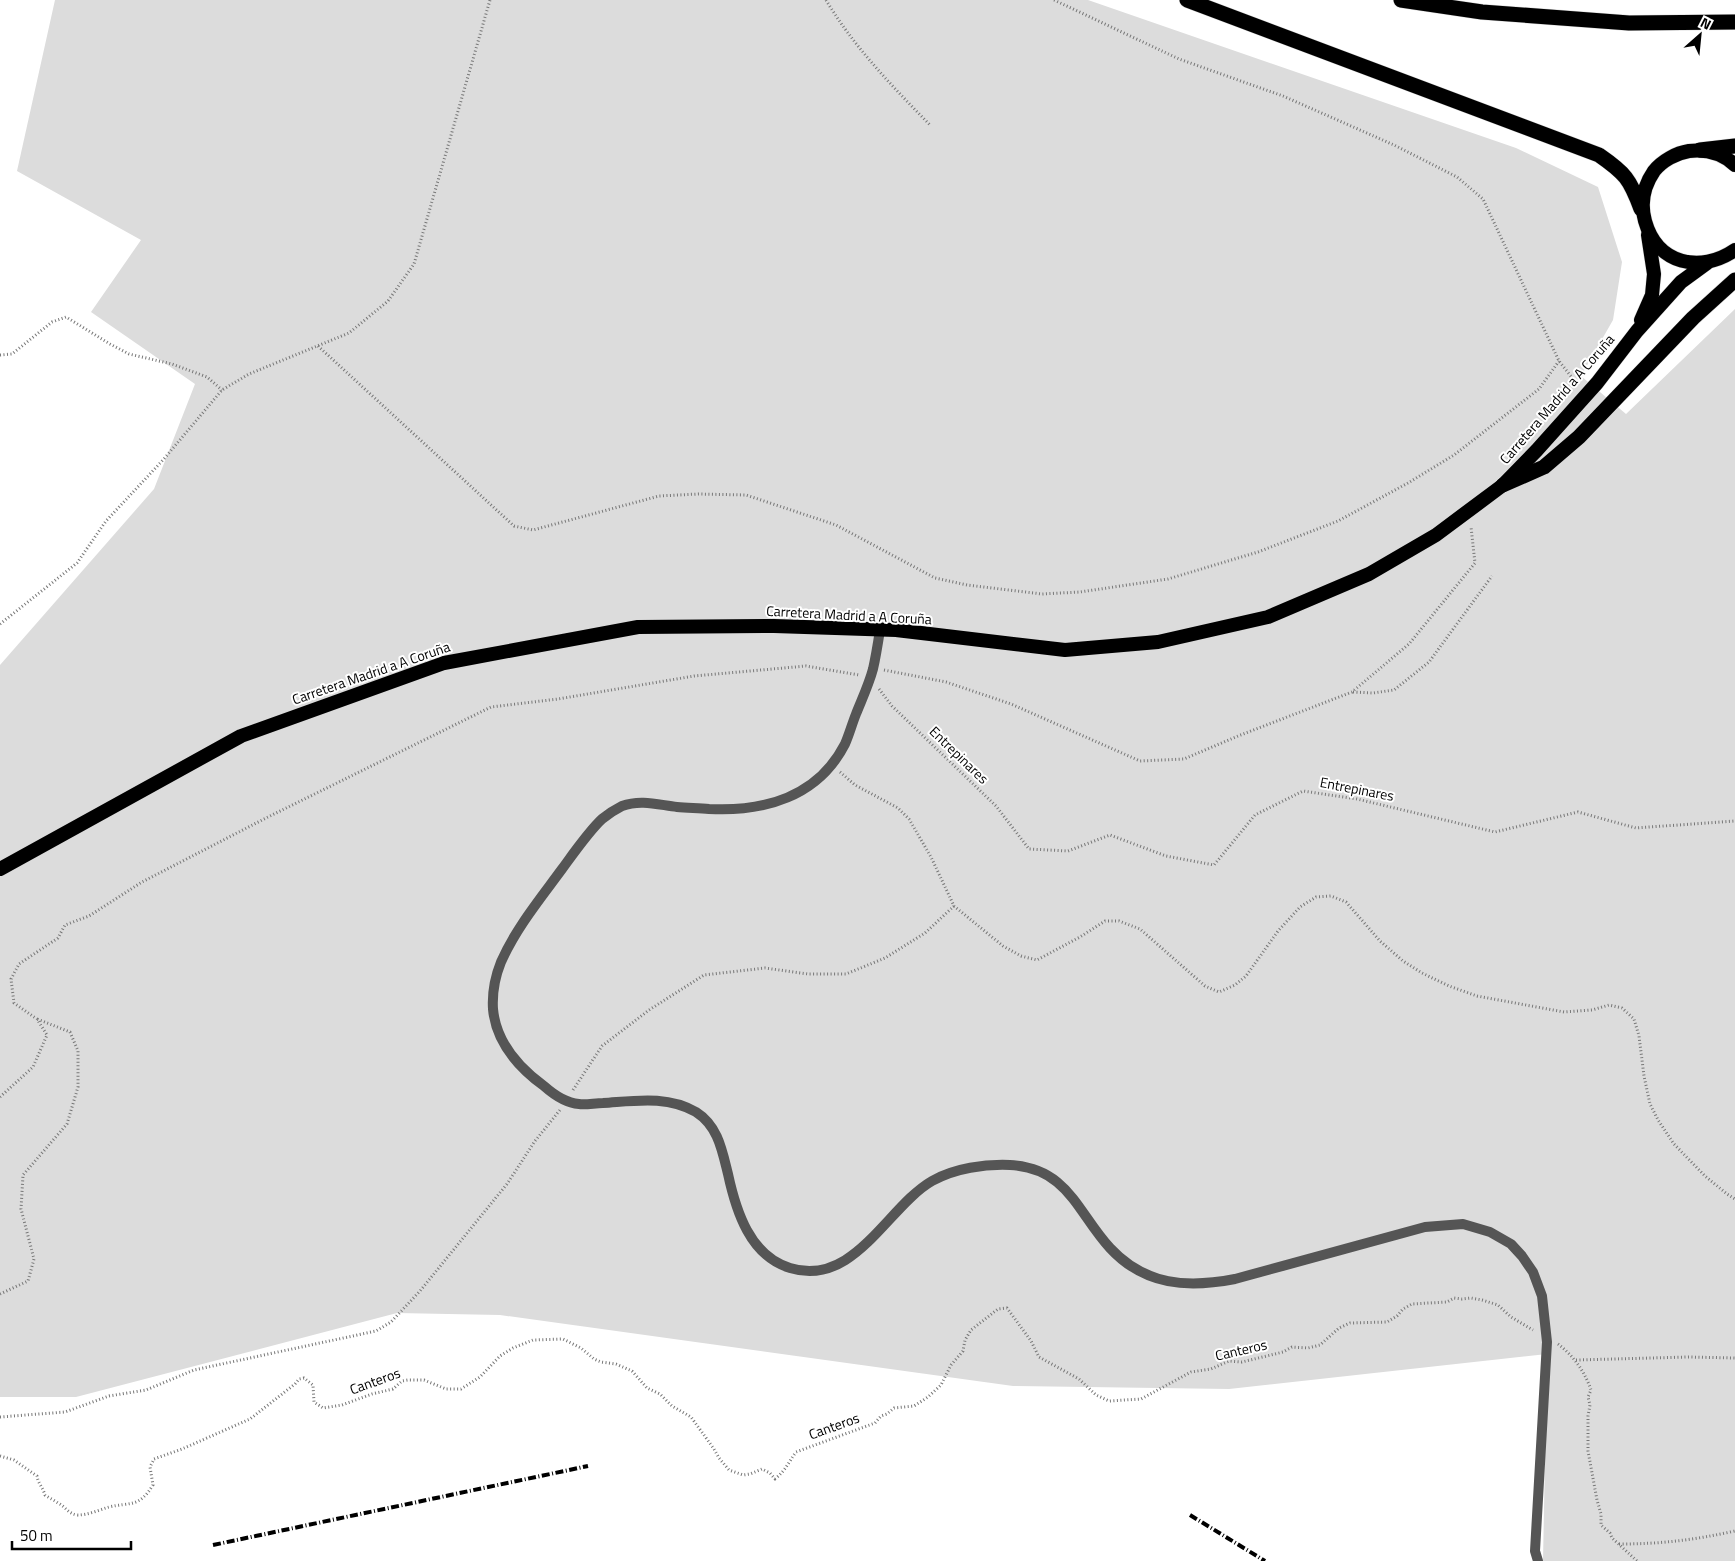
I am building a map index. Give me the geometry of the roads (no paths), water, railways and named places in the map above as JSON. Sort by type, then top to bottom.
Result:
[{"type":"highway","points":[[1187,0],[1599,155],[1618,168],[1632,185],[1641,209]]},
{"type":"highway","points":[[1401,0],[1482,12],[1629,23],[1735,22]]},
{"type":"highway","points":[[1641,209],[1643,193],[1648,179],[1670,157],[1700,150],[1733,157]]},
{"type":"highway","name":"Carretera Madrid a A Coruña","points":[[1637,331],[1652,296],[1654,274],[1648,234],[1641,209]]},
{"type":"highway","points":[[1648,234],[1656,245],[1667,254],[1679,260],[1693,263],[1707,263],[1724,258],[1735,250]]},
{"type":"highway","name":"Carretera Madrid a A Coruña","points":[[0,869],[241,736],[444,663],[638,627],[774,626],[896,630],[1064,650],[1158,642],[1268,617],[1369,574],[1436,535],[1503,485],[1538,450],[1585,394],[1597,383],[1637,331],[1681,282],[1707,263]]},
{"type":"highway","points":[[1503,485],[1544,467],[1579,437],[1693,318],[1735,280]]},
{"type":"street","points":[[880,630],[872,672],[844,745],[820,776],[799,792],[770,805],[730,810],[676,807],[647,802],[622,806],[602,820],[571,857],[519,928],[502,961],[494,982],[493,1007],[496,1028],[508,1052],[526,1073],[553,1094],[566,1100],[579,1104],[658,1100],[682,1104],[710,1122],[716,1132],[722,1150],[736,1207],[754,1244],[772,1260],[789,1268],[807,1272],[826,1270],[849,1258],[868,1243],[909,1199],[931,1182],[954,1172],[983,1166],[1011,1165],[1033,1169],[1056,1180],[1072,1196],[1112,1249],[1123,1260],[1161,1280],[1184,1284],[1208,1284],[1235,1279],[1425,1227],[1463,1224],[1490,1232],[1510,1244],[1522,1256],[1533,1272],[1542,1296],[1546,1335],[1535,1551],[1538,1561]]},
{"type":"railway","points":[[213,1545],[588,1466]]},
{"type":"railway","points":[[1190,1515],[1265,1561]]}]
